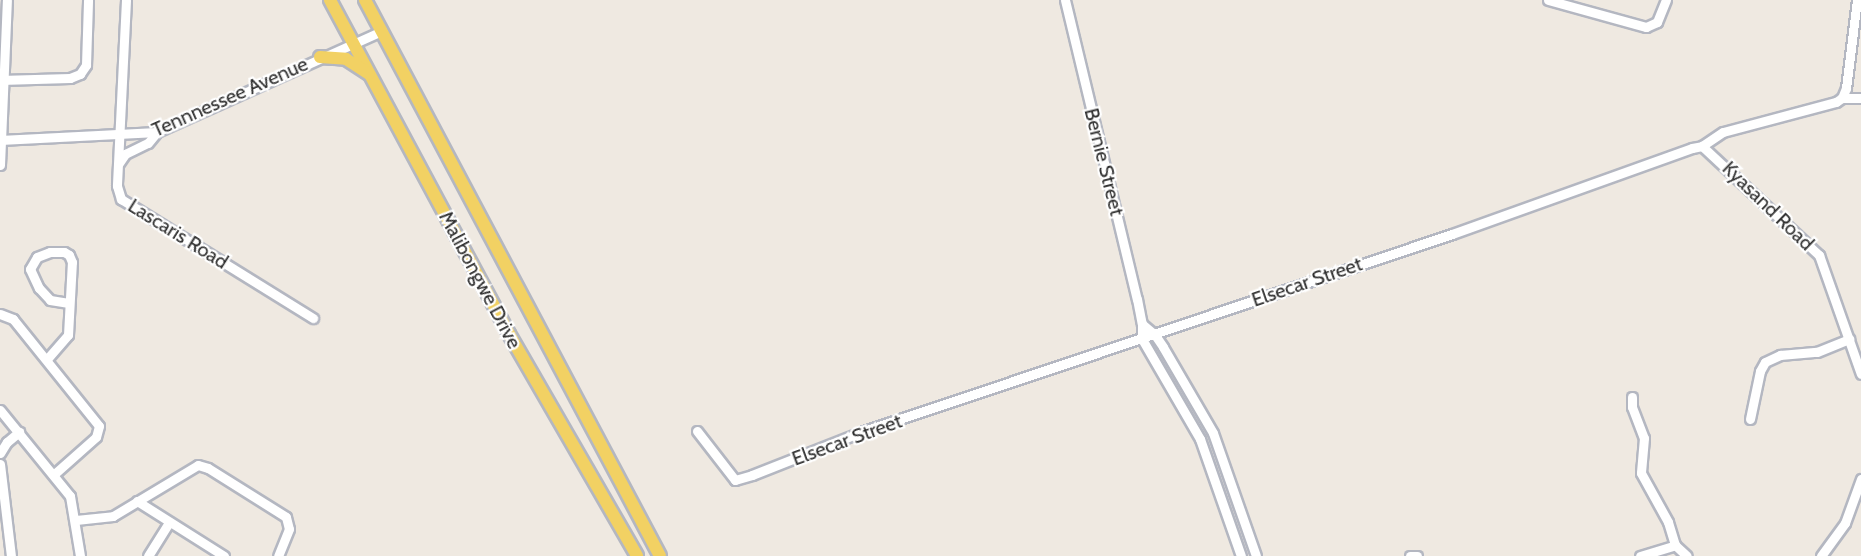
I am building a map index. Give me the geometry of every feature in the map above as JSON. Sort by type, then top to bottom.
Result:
[{"type":"main road","name":"Malibongwe Drive","points":[[330,0],[509,334],[638,556]]},
{"type":"main road","name":"Malibongwe Drive","points":[[365,0],[660,556]]},
{"type":"main road","points":[[320,57],[346,59],[370,75]]},
{"type":"street","points":[[0,165],[7,0]]},
{"type":"street","points":[[2,80],[70,78],[80,74],[86,65],[88,0]]},
{"type":"street","name":"Lascaris Road","points":[[126,0],[118,192],[126,203],[313,318]]},
{"type":"street","name":"Bernie Street","points":[[1065,0],[1142,324],[1142,339]]},
{"type":"street","points":[[1548,0],[1646,27],[1657,22],[1666,0]]},
{"type":"street","points":[[1842,98],[1846,88],[1857,0]]},
{"type":"street","name":"Tennnessee Avenue","points":[[1,140],[119,136],[157,132],[382,31]]},
{"type":"street","name":"Elsecar Street","points":[[697,431],[735,480],[861,432],[1155,335],[1702,146],[1723,132],[1836,102],[1842,98],[1861,98]]},
{"type":"street","points":[[118,165],[125,154],[148,143],[157,132]]},
{"type":"street","name":"Kyasand Road","points":[[1702,146],[1818,255],[1861,374]]},
{"type":"street","points":[[47,359],[68,337],[72,262],[69,255],[50,252],[37,257],[30,269],[39,288],[50,300],[69,303]]},
{"type":"street","points":[[0,314],[13,319],[95,419],[99,430],[96,437],[53,475]]},
{"type":"street","points":[[1142,324],[1155,335],[1213,433],[1256,556]]},
{"type":"street","points":[[1142,339],[1200,439],[1241,556]]},
{"type":"street","points":[[1750,419],[1760,371],[1765,362],[1775,356],[1817,352],[1849,339]]},
{"type":"street","points":[[1632,397],[1632,407],[1644,438],[1641,473],[1668,522],[1675,545],[1687,556]]},
{"type":"street","points":[[0,410],[70,496],[76,520],[80,556]]},
{"type":"street","points":[[0,453],[4,445],[19,432]]},
{"type":"street","points":[[0,464],[11,556]]},
{"type":"street","points":[[76,520],[111,517],[190,467],[198,465],[208,468],[286,517],[289,529],[278,556]]},
{"type":"street","points":[[1821,556],[1845,523],[1860,482]]},
{"type":"street","points":[[137,501],[224,556]]},
{"type":"street","points":[[148,556],[169,522]]},
{"type":"street","points":[[1640,556],[1675,545]]},
{"type":"street","points":[[1410,556],[1417,556]]}]
